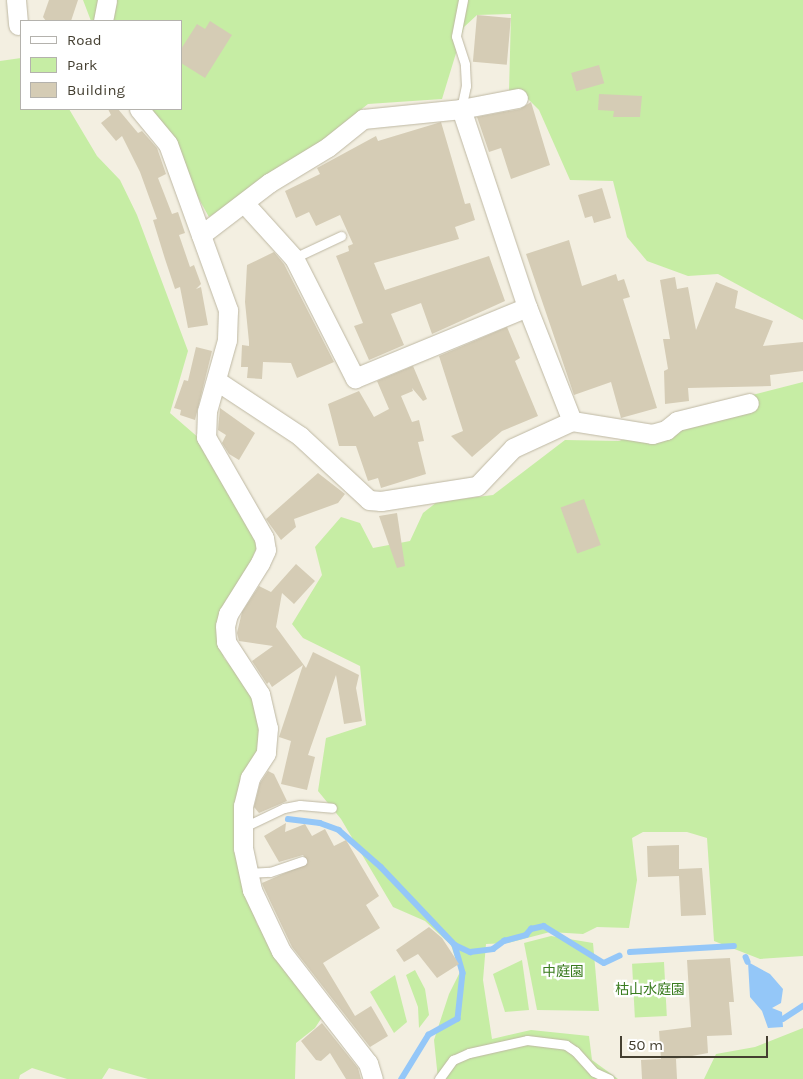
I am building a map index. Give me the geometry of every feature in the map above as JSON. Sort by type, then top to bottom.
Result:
[{"type":"street","points":[[16,0],[18,25]]},
{"type":"street","points":[[103,20],[107,0]]},
{"type":"street","points":[[201,235],[245,204],[269,184],[321,152],[363,119],[461,109],[518,98]]},
{"type":"street","points":[[461,109],[527,307],[572,421]]},
{"type":"street","points":[[140,110],[168,144],[228,310],[227,340],[207,411],[206,437],[264,538],[266,550],[228,614],[225,626],[226,642],[260,694],[268,728],[266,753],[246,791],[242,828],[248,873],[258,906],[281,951],[368,1063],[373,1079]]},
{"type":"street","points":[[245,204],[294,258],[355,378],[527,307]]},
{"type":"street","points":[[217,381],[300,436],[369,500],[381,501],[477,486],[513,448],[572,421],[652,434],[666,430],[677,421],[749,403]]},
{"type":"lane","points":[[461,109],[466,86],[465,64],[456,36],[464,0]]},
{"type":"lane","points":[[294,258],[341,236]]},
{"type":"lane","points":[[242,828],[284,808],[300,806],[332,808]]},
{"type":"lane","points":[[248,873],[270,872],[302,861]]},
{"type":"lane","points":[[439,1079],[453,1060],[469,1052],[527,1040],[566,1045],[575,1051],[594,1072],[609,1079]]},
{"type":"green space","points":[[83,0],[803,0],[803,320],[718,274],[688,276],[647,261],[627,237],[613,181],[570,180],[539,110],[519,90],[509,91],[511,14],[477,15],[464,27],[442,99],[368,104],[296,161],[209,217],[168,144],[140,110],[182,110],[182,20],[91,20]]},
{"type":"green space","points":[[20,58],[20,110],[70,110],[97,156],[120,180],[137,215],[188,351],[170,413],[200,439],[252,531],[257,547],[246,573],[226,600],[217,627],[224,658],[251,691],[260,715],[257,754],[248,774],[247,890],[257,924],[294,975],[326,1011],[315,1028],[296,1043],[295,1079],[148,1079],[109,1068],[102,1079],[67,1079],[32,1068],[20,1075],[19,1079],[0,1079],[0,61]]},
{"type":"green space","points":[[803,382],[803,956],[760,959],[714,941],[707,838],[687,832],[643,832],[632,838],[637,880],[629,928],[597,927],[583,934],[550,932],[508,943],[486,944],[483,980],[492,1039],[531,1030],[589,1036],[592,1060],[618,1079],[438,1079],[434,1040],[449,994],[460,972],[451,945],[425,921],[393,907],[341,819],[318,791],[326,738],[366,725],[360,666],[303,638],[292,624],[322,575],[315,547],[341,517],[360,523],[373,548],[410,541],[423,513],[437,502],[493,495],[565,440],[619,441],[709,406]]},
{"type":"green space","name":"中庭園","points":[[551,936],[593,943],[599,1011],[537,1010],[524,943]]},
{"type":"green space","points":[[522,960],[529,1010],[505,1012],[493,974]]},
{"type":"green space","name":"枯山水庭園","points":[[664,962],[667,1016],[635,1018],[632,964]]},
{"type":"green space","points":[[415,970],[425,989],[429,1015],[419,1028],[418,1007],[406,975]]},
{"type":"green space","points":[[395,975],[407,1022],[394,1033],[370,992]]},
{"type":"green space","points":[[803,1028],[803,1079],[704,1079],[716,1054],[755,1047]]},
{"type":"water","points":[[748,962],[770,974],[783,989],[781,1003],[772,1008],[782,1012],[783,1027],[768,1028],[762,1011],[750,997]]},
{"type":"building","points":[[49,0],[78,0],[71,20],[45,20],[43,17]]},
{"type":"building","points":[[477,15],[511,18],[507,65],[473,62]]},
{"type":"building","points":[[210,21],[232,35],[205,78],[182,64],[182,47],[197,24],[205,29]]},
{"type":"building","points":[[599,65],[604,83],[576,91],[571,73]]},
{"type":"building","points":[[599,94],[642,96],[640,117],[613,117],[614,111],[598,110]]},
{"type":"building","points":[[531,102],[550,165],[511,179],[501,148],[489,152],[477,117],[520,109]]},
{"type":"building","points":[[108,110],[119,110],[138,133],[142,131],[157,148],[166,174],[158,178],[172,214],[178,212],[185,233],[179,235],[190,267],[194,265],[201,284],[196,289],[201,287],[208,325],[188,328],[180,287],[175,289],[153,220],[157,219],[140,172],[122,136],[116,141],[101,123],[111,115]]},
{"type":"building","points":[[441,122],[465,204],[470,203],[475,220],[455,227],[459,239],[374,263],[385,290],[489,256],[505,301],[432,334],[421,303],[391,314],[404,345],[369,360],[354,326],[363,323],[336,256],[349,251],[348,246],[353,244],[340,215],[316,226],[309,212],[296,218],[285,191],[320,174],[317,168],[376,136],[378,141]]},
{"type":"building","points":[[602,188],[611,218],[594,223],[592,216],[585,218],[578,195]]},
{"type":"building","points":[[569,240],[582,286],[616,274],[618,281],[624,279],[630,297],[623,299],[657,408],[621,418],[611,382],[574,395],[526,254]]},
{"type":"building","points":[[274,252],[284,264],[334,362],[297,378],[291,363],[263,362],[262,379],[247,378],[248,367],[241,367],[242,345],[249,346],[245,302],[247,265]]},
{"type":"building","points":[[675,277],[677,289],[688,287],[696,330],[716,282],[738,291],[735,308],[773,321],[763,346],[803,342],[803,371],[770,375],[771,386],[688,388],[689,401],[665,404],[664,371],[668,369],[663,339],[670,339],[660,280]]},
{"type":"building","points":[[507,327],[520,358],[515,361],[538,416],[502,431],[472,457],[451,436],[463,431],[439,356]]},
{"type":"building","points":[[196,347],[212,351],[195,420],[180,415],[181,410],[174,408],[184,380],[188,381]]},
{"type":"building","points":[[413,366],[427,399],[423,401],[412,388],[413,391],[401,396],[412,422],[419,420],[424,441],[418,442],[426,474],[381,488],[378,478],[368,481],[356,446],[339,446],[328,404],[359,391],[374,417],[389,409],[377,381]]},
{"type":"building","points":[[220,408],[255,433],[239,460],[229,454],[222,443],[226,435],[218,430]]},
{"type":"building","points":[[318,473],[345,494],[338,503],[294,519],[296,527],[281,540],[266,519]]},
{"type":"building","points":[[584,499],[601,545],[577,554],[561,508]]},
{"type":"building","points":[[397,513],[405,566],[397,568],[379,516]]},
{"type":"building","points":[[296,564],[315,581],[294,604],[282,593],[276,627],[306,668],[313,652],[359,675],[356,688],[362,721],[344,724],[336,675],[308,755],[315,757],[307,790],[281,784],[291,741],[279,737],[303,665],[272,687],[269,682],[267,684],[252,661],[273,646],[239,641],[237,633],[242,612],[259,586],[271,592]]},
{"type":"building","points":[[268,771],[274,774],[287,801],[259,813],[254,807],[260,783]]},
{"type":"building","points":[[286,823],[285,832],[305,824],[312,836],[325,829],[334,846],[346,840],[379,896],[366,905],[380,928],[323,963],[355,1016],[371,1006],[381,1023],[388,1036],[370,1047],[292,947],[263,886],[262,883],[308,863],[303,855],[279,862],[264,836]]},
{"type":"building","points":[[679,845],[679,869],[702,868],[706,915],[681,916],[679,876],[648,877],[647,846]]},
{"type":"building","points":[[429,927],[442,938],[459,964],[437,978],[418,954],[404,962],[396,950]]},
{"type":"building","points":[[730,958],[734,1002],[729,1002],[732,1035],[707,1036],[708,1053],[676,1059],[677,1079],[642,1079],[641,1060],[661,1059],[659,1031],[691,1027],[687,960]]},
{"type":"building","points":[[322,1023],[358,1068],[361,1079],[346,1079],[330,1053],[321,1061],[316,1060],[301,1041]]},
{"type":"waterway","points":[[288,819],[320,823],[339,830],[381,867],[455,945],[463,973],[458,1019],[429,1035],[402,1079]]},
{"type":"waterway","points":[[455,945],[470,952],[493,949],[504,941],[526,935],[531,929],[544,926],[604,963],[619,956]]},
{"type":"waterway","points":[[630,952],[734,946]]},
{"type":"waterway","points":[[746,957],[748,962]]},
{"type":"waterway","points":[[783,1019],[803,1006]]}]
